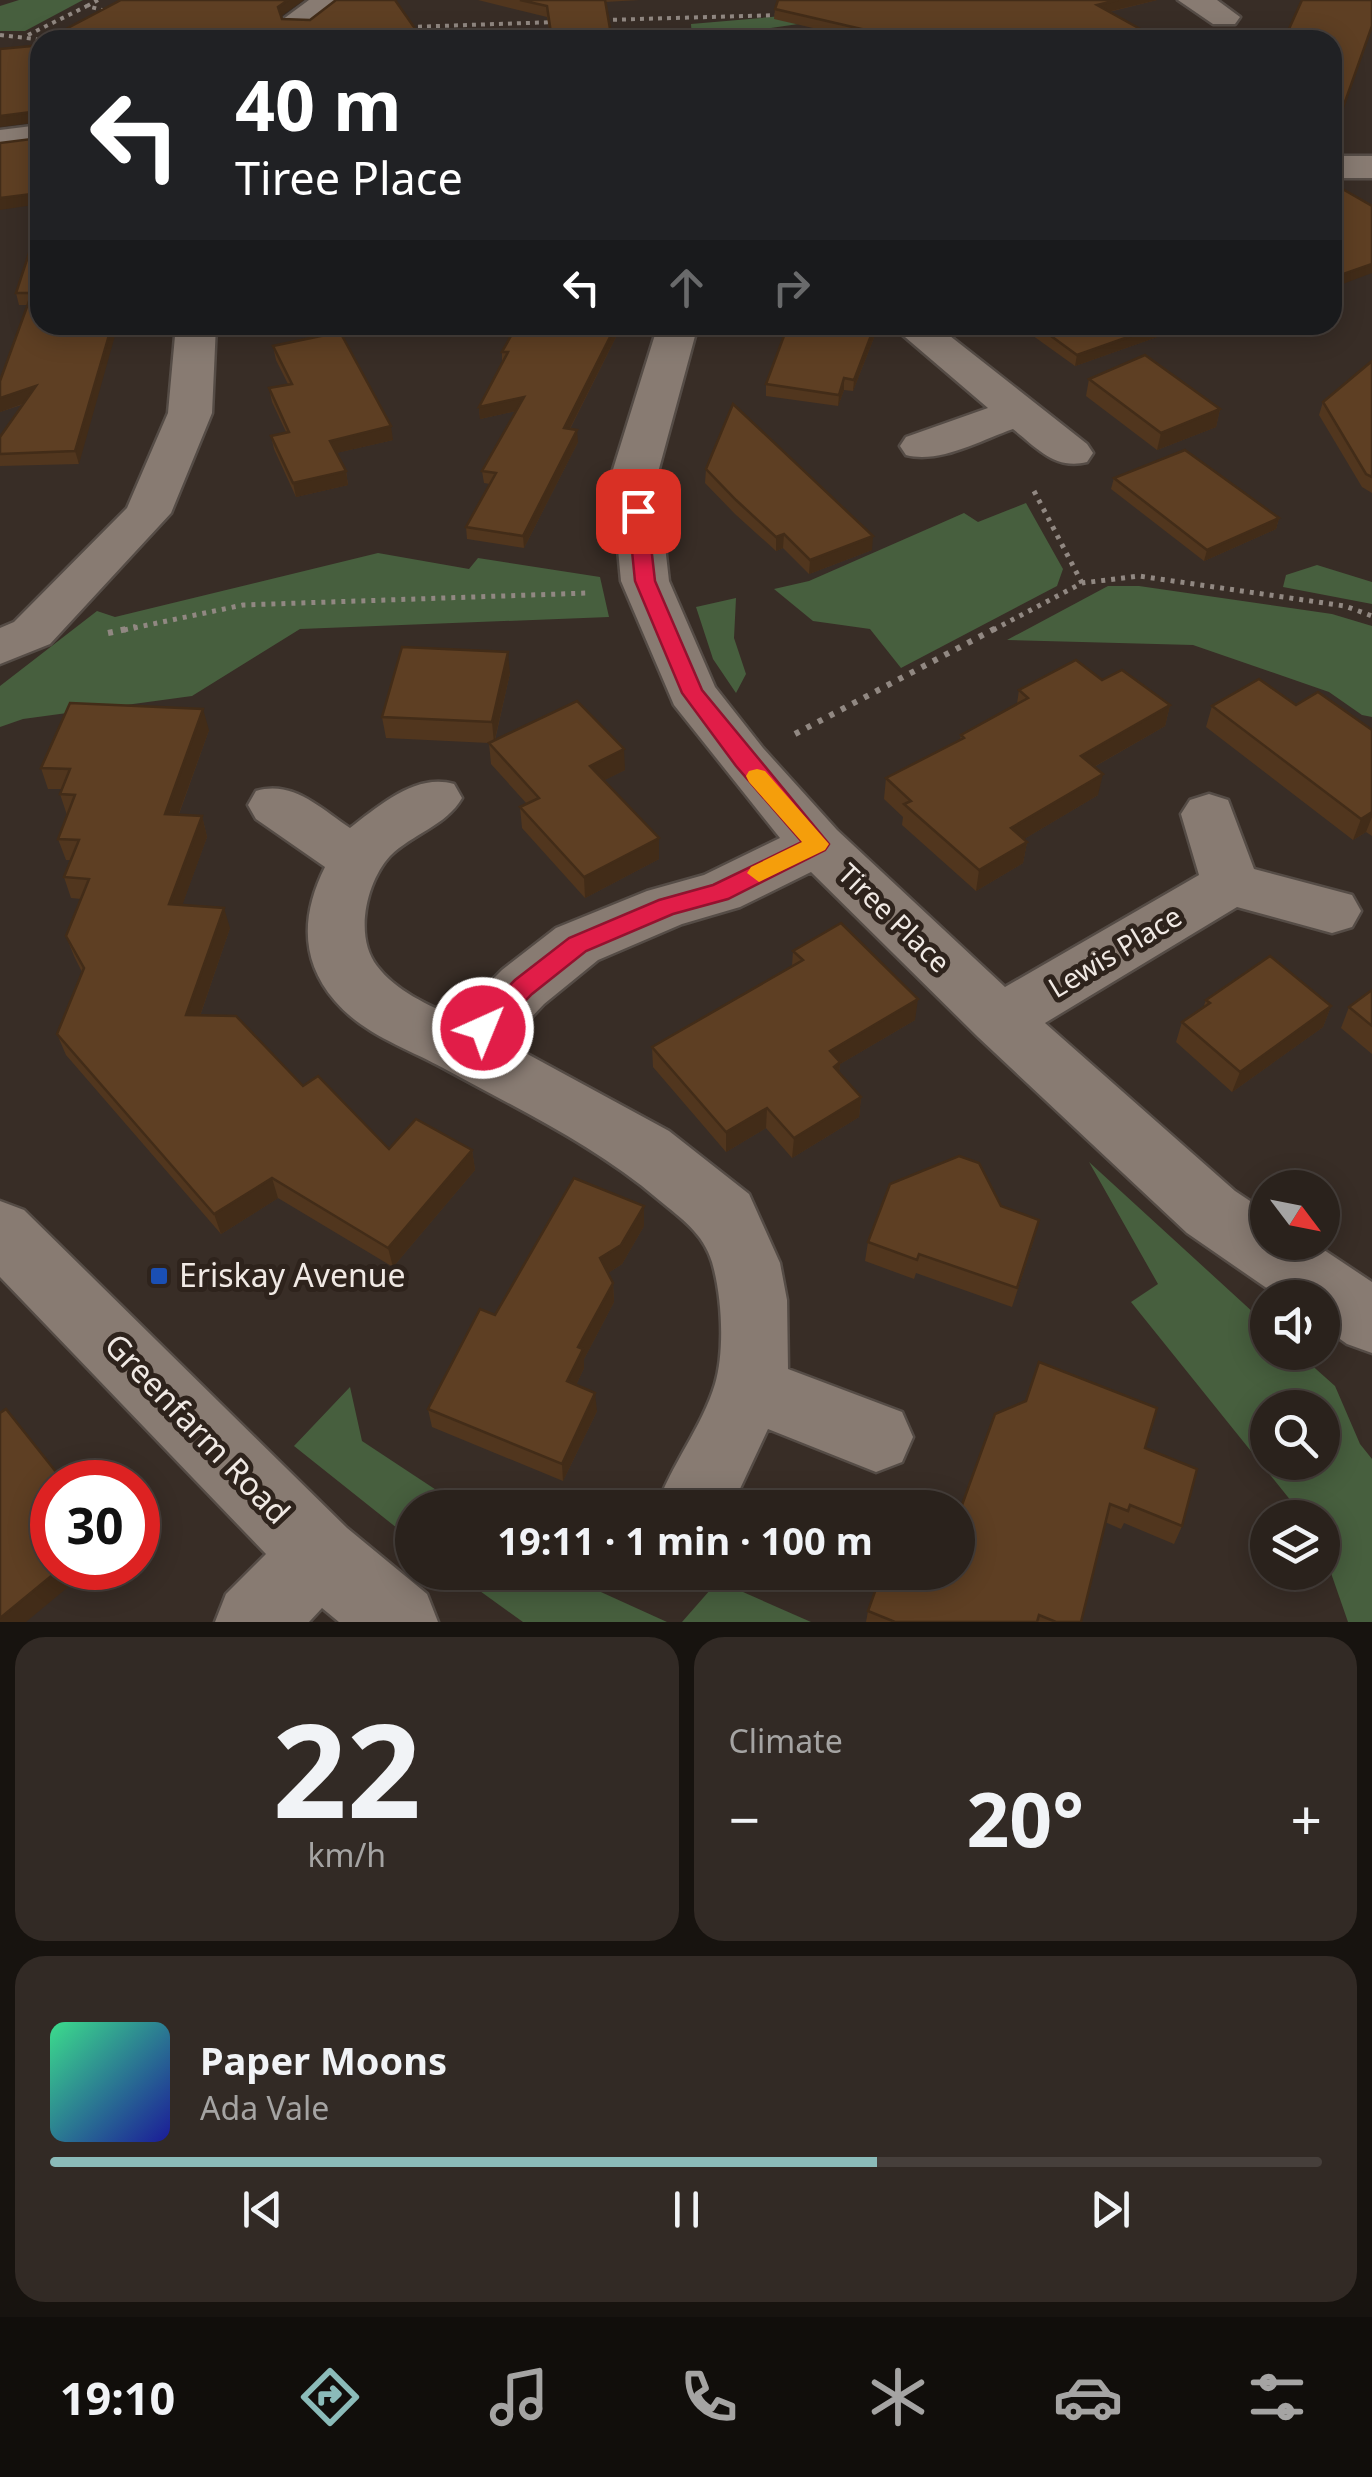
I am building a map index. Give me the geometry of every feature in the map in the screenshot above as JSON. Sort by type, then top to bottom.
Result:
[{"type":"street","points":[[298,20],[330,0]]},
{"type":"street","points":[[1194,0],[1224,17]]},
{"type":"street","points":[[0,141],[30,137]]},
{"type":"street","points":[[1342,167],[1372,167]]},
{"type":"street","points":[[16,640],[148,514],[190,413],[195,335]]},
{"type":"street","name":"Tiree Place","points":[[675,335],[634,476],[648,591],[692,693],[744,761],[817,844],[1000,1020],[1211,1212],[1372,1321]]},
{"type":"street","points":[[923,335],[1071,453]]},
{"type":"street","points":[[922,446],[1019,412]]},
{"type":"street","points":[[435,798],[371,841],[357,860],[338,900],[336,930],[345,967],[357,985],[394,1016],[463,1049],[646,1150],[725,1216],[746,1263],[754,1353],[750,1388],[701,1490]]},
{"type":"street","points":[[274,805],[357,860]]},
{"type":"street","points":[[1209,814],[1230,884],[1332,911]]},
{"type":"street","points":[[463,1049],[524,987],[577,944],[667,906],[720,892],[817,844]]},
{"type":"street","name":"Lewis Place","points":[[1000,1020],[1230,884]]},
{"type":"street","name":"Greenfarm Road","points":[[0,1231],[320,1556],[400,1622]]},
{"type":"street","points":[[750,1388],[876,1437]]},
{"type":"street","points":[[254,1622],[320,1556]]},
{"type":"path","points":[[40,30],[98,0]]},
{"type":"path","points":[[87,6],[122,15]]},
{"type":"path","points":[[588,21],[784,15]]},
{"type":"path","points":[[395,28],[569,22]]},
{"type":"path","points":[[0,35],[28,36]]},
{"type":"path","points":[[1071,453],[1033,490],[1082,583]]},
{"type":"path","points":[[744,761],[1082,583],[1139,576],[1345,606],[1372,616]]},
{"type":"path","points":[[16,640],[55,646],[182,615],[243,605],[648,591]]},
{"type":"green space","points":[[19,0],[83,0],[25,31],[0,31],[0,6]]},
{"type":"green space","points":[[966,0],[757,30],[691,30],[691,24]]},
{"type":"green space","points":[[1026,503],[1063,569],[1057,586],[901,668],[870,629],[813,621],[774,589],[809,581],[964,513],[978,522]]},
{"type":"green space","points":[[378,553],[469,569],[478,558],[600,577],[609,617],[300,629],[192,696],[23,719],[0,727],[0,686],[97,611],[115,617]]},
{"type":"green space","points":[[1317,565],[1372,582],[1372,604],[1283,587],[1286,575]]},
{"type":"green space","points":[[1108,586],[1139,586],[1332,614],[1372,626],[1372,717],[1362,715],[1329,692],[1193,645],[1007,640]]},
{"type":"green space","points":[[736,598],[734,638],[746,674],[736,693],[713,659],[696,607]]},
{"type":"green space","points":[[1089,1162],[1250,1309],[1250,1370],[1317,1370],[1337,1390],[1250,1390],[1250,1450],[1131,1302],[1158,1284]]},
{"type":"green space","points":[[350,1387],[362,1441],[436,1490],[395,1490],[395,1526],[294,1446]]},
{"type":"green space","points":[[1340,1398],[1360,1444],[1372,1459],[1372,1622],[1348,1622],[1337,1590],[1340,1590],[1340,1500],[1290,1500],[1274,1480],[1340,1480]]},
{"type":"green space","points":[[479,1590],[596,1590],[667,1622],[523,1622]]},
{"type":"green space","points":[[710,1590],[738,1590],[811,1622],[682,1622]]},
{"type":"building","points":[[121,0],[288,0],[278,7],[282,19],[310,20],[336,0],[395,0],[416,30],[64,30]]},
{"type":"building","points":[[520,0],[605,0],[610,30],[551,30],[547,6]]},
{"type":"building","points":[[778,0],[1118,0],[1097,5],[1142,30],[866,30],[775,9]]},
{"type":"building","points":[[1302,0],[1372,0],[1372,26],[1342,110],[1342,30],[1288,30]]},
{"type":"building","points":[[30,46],[30,112],[0,116],[0,49]]},
{"type":"building","points":[[30,139],[30,194],[0,198],[0,143]]},
{"type":"building","points":[[1342,189],[1372,206],[1372,264],[1342,274]]},
{"type":"building","points":[[30,250],[30,293],[16,293]]},
{"type":"building","points":[[30,298],[30,335],[109,335],[75,451],[0,454],[0,437],[36,386],[0,398],[0,381]]},
{"type":"building","points":[[342,335],[391,426],[330,441],[346,471],[293,483],[271,436],[289,432],[269,388],[292,384],[273,346]]},
{"type":"building","points":[[511,335],[611,335],[564,428],[577,430],[523,536],[466,527],[496,473],[482,471],[524,397],[479,407],[508,352],[502,352]]},
{"type":"building","points":[[784,335],[871,335],[854,380],[844,378],[839,395],[766,384]]},
{"type":"building","points":[[1050,335],[1134,335],[1077,355]]},
{"type":"building","points":[[1145,355],[1220,409],[1161,433],[1089,379]]},
{"type":"building","points":[[1372,361],[1372,477],[1366,474],[1323,402]]},
{"type":"building","points":[[733,404],[873,536],[810,560],[784,534],[776,537],[736,500],[706,469]]},
{"type":"building","points":[[1185,450],[1279,518],[1207,550],[1114,478]]},
{"type":"building","points":[[402,647],[508,652],[492,722],[382,717]]},
{"type":"building","points":[[1076,660],[1102,680],[1122,670],[1170,705],[1081,756],[1103,774],[1011,828],[1027,842],[979,870],[904,804],[911,801],[886,778],[964,738],[961,735],[1028,698],[1019,690]]},
{"type":"building","points":[[1259,679],[1296,705],[1318,692],[1372,730],[1372,812],[1361,819],[1212,706]]},
{"type":"building","points":[[577,701],[624,749],[590,766],[659,838],[584,877],[520,807],[539,798],[489,743]]},
{"type":"building","points":[[70,703],[203,709],[165,814],[202,816],[169,904],[224,908],[186,1015],[236,1016],[303,1086],[318,1076],[389,1149],[416,1119],[472,1150],[388,1248],[272,1178],[214,1214],[57,1034],[84,968],[66,936],[89,879],[64,877],[79,840],[58,839],[75,795],[60,794],[70,769],[41,768]]},
{"type":"building","points":[[841,923],[918,999],[830,1051],[840,1062],[834,1067],[861,1097],[794,1138],[767,1108],[726,1132],[652,1047],[803,960],[793,951]]},
{"type":"building","points":[[1270,956],[1331,1006],[1240,1072],[1182,1022],[1210,1003],[1206,1000]]},
{"type":"building","points":[[1372,990],[1372,1026],[1349,1007]]},
{"type":"building","points":[[959,1156],[979,1163],[1001,1206],[1039,1220],[1017,1288],[919,1254],[917,1260],[868,1242],[890,1184]]},
{"type":"building","points":[[574,1178],[644,1206],[621,1245],[600,1258],[613,1283],[578,1347],[583,1349],[567,1381],[595,1393],[562,1464],[428,1409],[480,1309],[495,1315]]},
{"type":"building","points":[[1039,1362],[1157,1408],[1145,1448],[1197,1469],[1182,1526],[1130,1505],[1128,1511],[1110,1504],[1081,1622],[1056,1622],[1039,1615],[1037,1622],[895,1622],[868,1611],[876,1590],[975,1590],[975,1490],[967,1490],[995,1414],[1026,1401]]},
{"type":"building","points":[[6,1409],[47,1460],[30,1460],[30,1590],[34,1590],[0,1618],[0,1413]]},
{"type":"slow traffic","points":[[757,776],[817,844],[759,873]]},
{"type":"place","name":"Eriskay Avenue","points":[[159,1276]]},
{"type":"route","points":[[483,1028],[524,987],[577,944],[667,906],[720,892],[817,844],[744,761],[692,693],[645,581],[638,511]]}]
